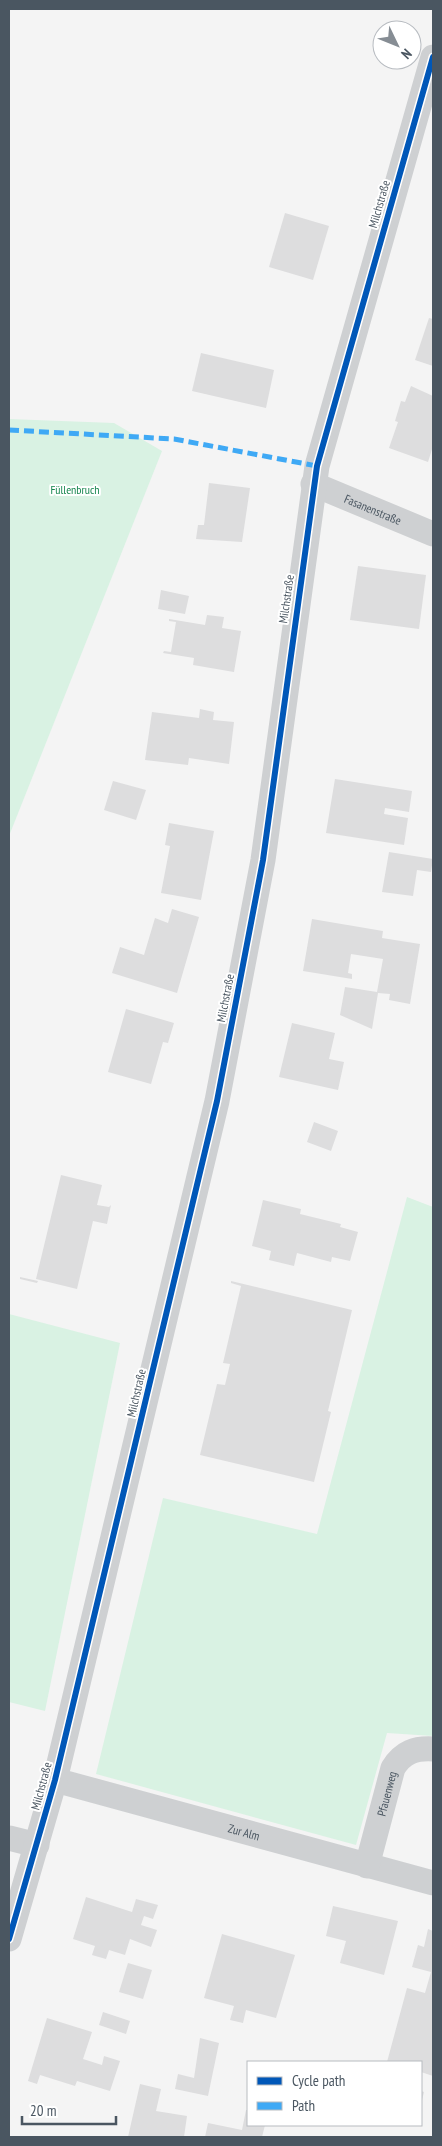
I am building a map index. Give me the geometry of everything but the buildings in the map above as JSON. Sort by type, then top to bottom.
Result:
[{"type":"street","name":"Milchstraße","points":[[9,1939],[55,1780],[217,1101],[263,860],[313,484],[433,57]]},
{"type":"street","name":"Fasanenstraße","points":[[313,484],[433,534]]},
{"type":"street","name":"Pfauenweg","points":[[367,1866],[394,1768],[400,1758],[412,1751],[420,1748],[433,1749]]},
{"type":"street","name":"Zur Alm","points":[[55,1780],[433,1884]]},
{"type":"street","points":[[9,1838],[37,1845]]},
{"type":"green space","name":"Füllenbruch","points":[[9,419],[114,423],[162,451],[9,836]]},
{"type":"green space","points":[[407,1197],[433,1207],[433,1736],[387,1733],[356,1845],[96,1774],[163,1498],[317,1534]]},
{"type":"green space","points":[[9,1314],[120,1343],[45,1711],[9,1702]]},
{"type":"marked path","points":[[9,430],[174,439],[317,466]]},
{"type":"cycle path","points":[[9,1939],[55,1780],[217,1101],[263,860],[317,466],[433,57]]}]
